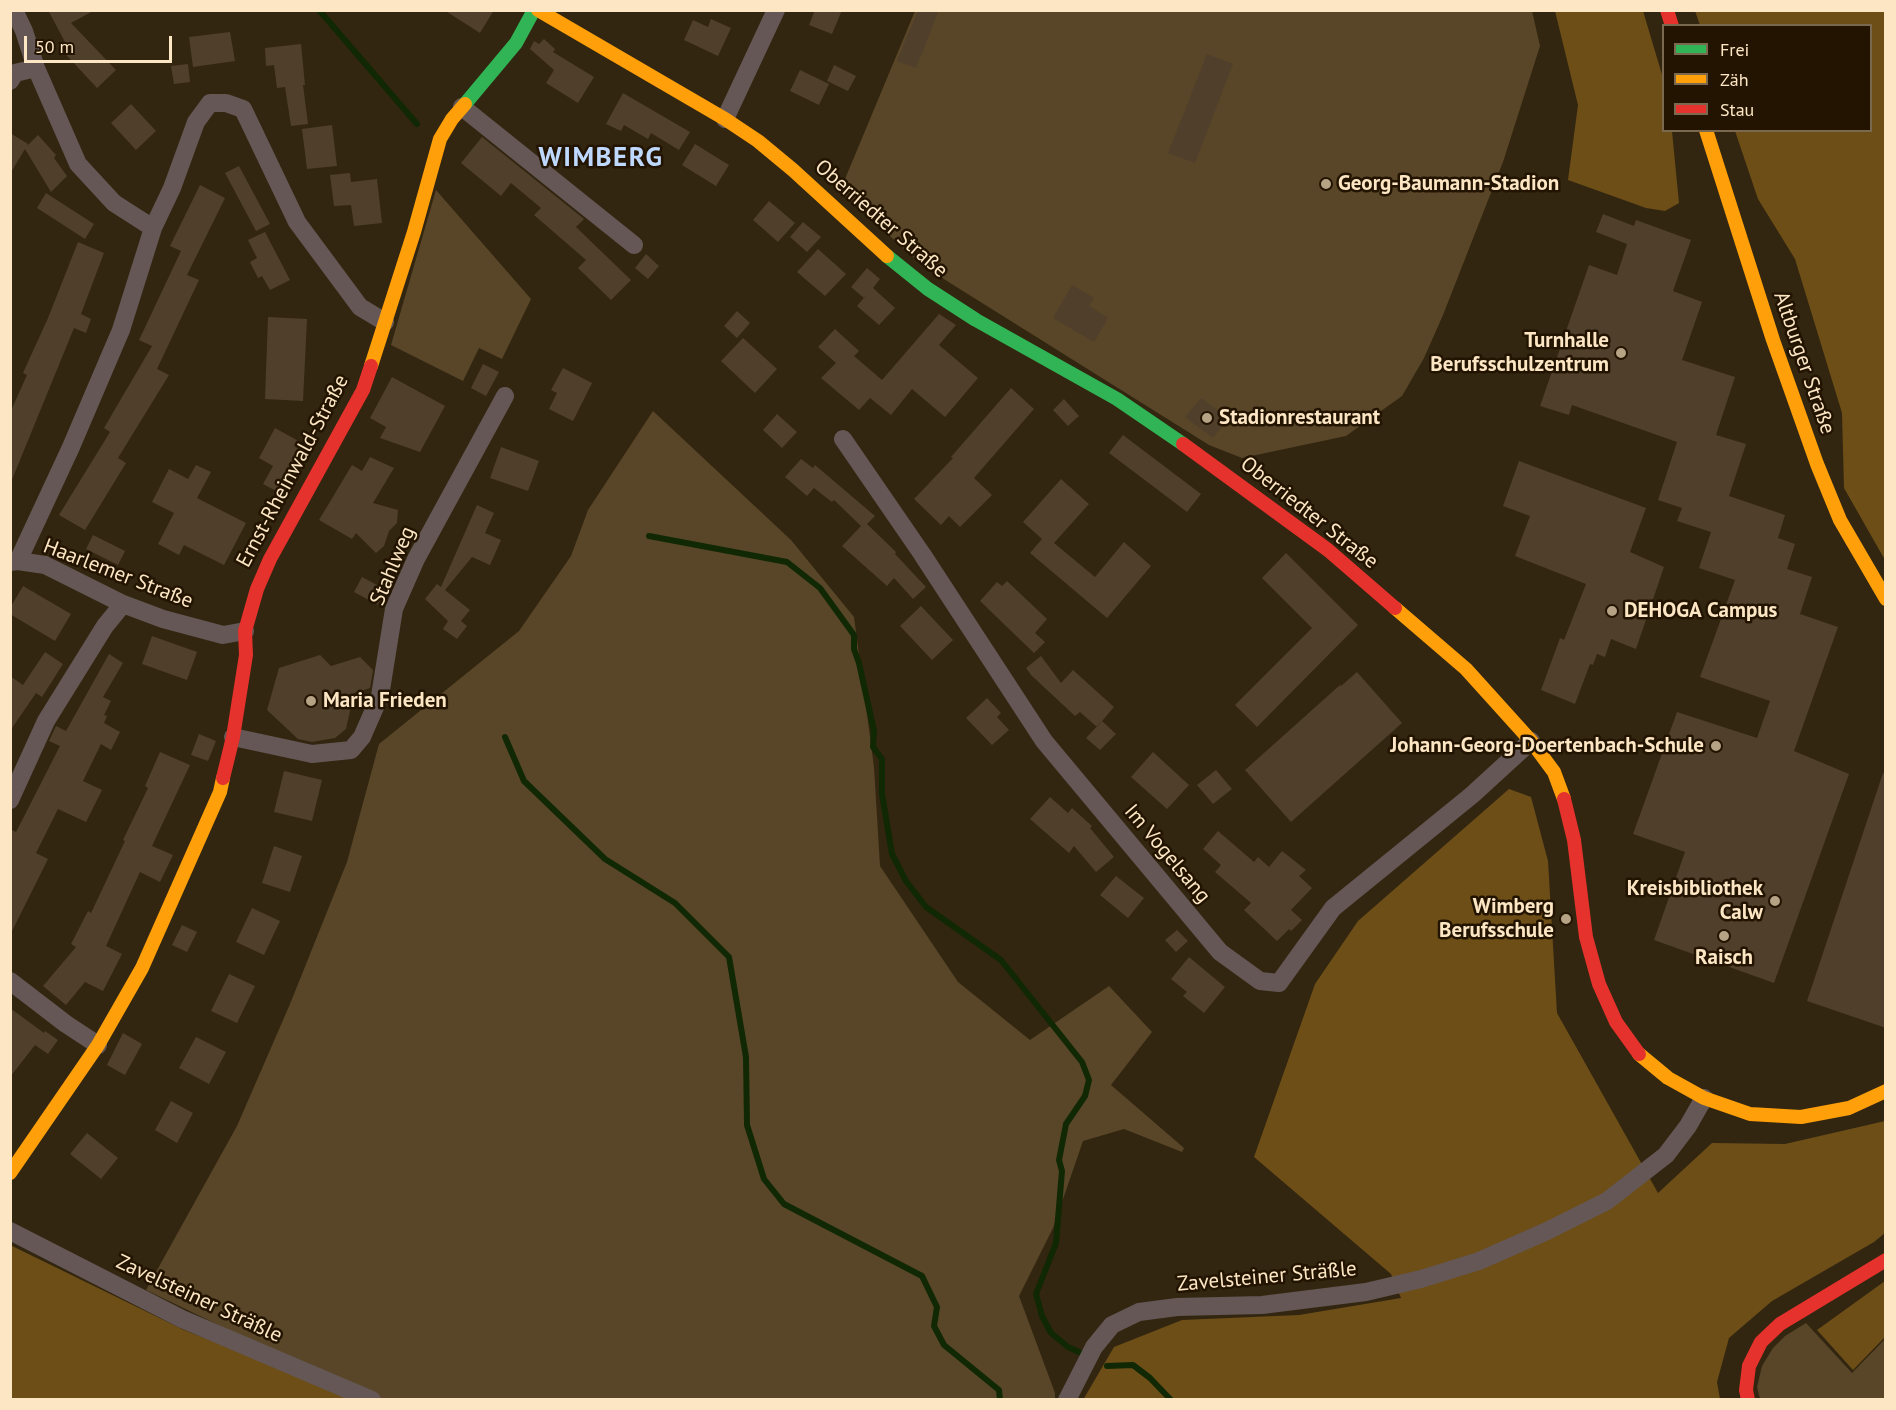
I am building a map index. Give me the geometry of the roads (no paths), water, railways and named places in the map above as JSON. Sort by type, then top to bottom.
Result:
[{"type":"street","points":[[14,10],[36,68],[78,164],[114,203],[153,228]]},
{"type":"street","name":"Ernst-Rheinwald-Straße","points":[[10,1173],[98,1045],[142,968],[220,792],[233,737],[246,655],[245,632],[257,589],[270,559],[363,390],[414,232],[440,139],[452,119],[516,43],[536,10]]},
{"type":"street","name":"Oberriedter Straße","points":[[536,10],[725,119],[758,141],[898,266],[928,289],[976,320],[1117,399],[1186,446],[1328,550],[1466,669],[1531,741],[1554,772],[1569,814],[1586,937],[1599,984],[1616,1022],[1639,1054],[1668,1078],[1704,1098],[1750,1114],[1801,1117],[1849,1108],[1886,1090]]},
{"type":"street","points":[[725,119],[776,10]]},
{"type":"street","points":[[10,81],[15,73],[36,68]]},
{"type":"street","points":[[14,562],[71,447],[121,330],[153,228],[172,188],[196,122],[210,103],[226,103],[243,109],[297,222],[360,307],[385,322]]},
{"type":"street","points":[[462,107],[634,245]]},
{"type":"street","name":"Altburger Straße","points":[[1707,132],[1773,340],[1817,464],[1840,520],[1886,599]]},
{"type":"street","name":"Stahlweg","points":[[233,737],[312,754],[351,750],[362,737],[380,696],[394,609],[417,559],[505,396]]},
{"type":"street","name":"Im Vogelsang","points":[[843,439],[922,554],[1044,741],[1220,952],[1260,981],[1280,983],[1333,908],[1472,795],[1531,741]]},
{"type":"street","name":"Haarlemer Straße","points":[[14,562],[45,565],[123,604],[163,619],[223,635],[245,632]]},
{"type":"street","points":[[10,800],[46,721],[105,626],[123,604]]},
{"type":"street","points":[[10,981],[66,1024],[98,1045]]},
{"type":"street","name":"Zavelsteiner Sträßle","points":[[1067,1400],[1094,1347],[1112,1325],[1139,1312],[1177,1307],[1262,1305],[1366,1292],[1421,1279],[1479,1261],[1547,1231],[1607,1202],[1666,1155],[1688,1126],[1704,1098]]},
{"type":"street","name":"Zavelsteiner Sträßle","points":[[10,1231],[182,1319],[372,1400]]},
{"type":"street","points":[[1748,1400],[1746,1390],[1749,1366],[1761,1342],[1780,1324],[1886,1260]]},
{"type":"waterway","points":[[319,10],[417,124]]},
{"type":"waterway","points":[[649,536],[787,562],[820,588],[854,635],[854,649],[874,731],[873,747],[882,759],[882,794],[892,854],[906,881],[926,907],[1001,960],[1082,1062],[1089,1080],[1085,1096],[1066,1124],[1059,1160],[1062,1171],[1056,1243],[1036,1294],[1042,1316],[1051,1333],[1068,1347],[1079,1352]]},
{"type":"waterway","points":[[505,737],[524,781],[605,859],[675,903],[729,957],[746,1057],[747,1125],[764,1179],[784,1204],[922,1276],[937,1307],[934,1326],[944,1345],[999,1390],[1000,1400]]},
{"type":"waterway","points":[[1107,1366],[1133,1365],[1150,1378],[1171,1400]]},
{"type":"place","name":"Georg-Baumann-Stadion","points":[[1326,184]]},
{"type":"place","name":"Turnhalle Berufsschulzentrum","points":[[1621,353]]},
{"type":"place","name":"Stadionrestaurant","points":[[1207,418]]},
{"type":"place","name":"DEHOGA Campus","points":[[1612,611]]},
{"type":"place","name":"Maria Frieden","points":[[311,701]]},
{"type":"place","name":"Johann-Georg-Doertenbach-Schule","points":[[1716,746]]},
{"type":"place","name":"Kreisbibliothek Calw","points":[[1775,901]]},
{"type":"place","name":"Wimberg Berufsschule","points":[[1566,919]]},
{"type":"place","name":"Raisch","points":[[1724,936]]},
{"type":"district","name":"WIMBERG","points":[[601,158]]}]
